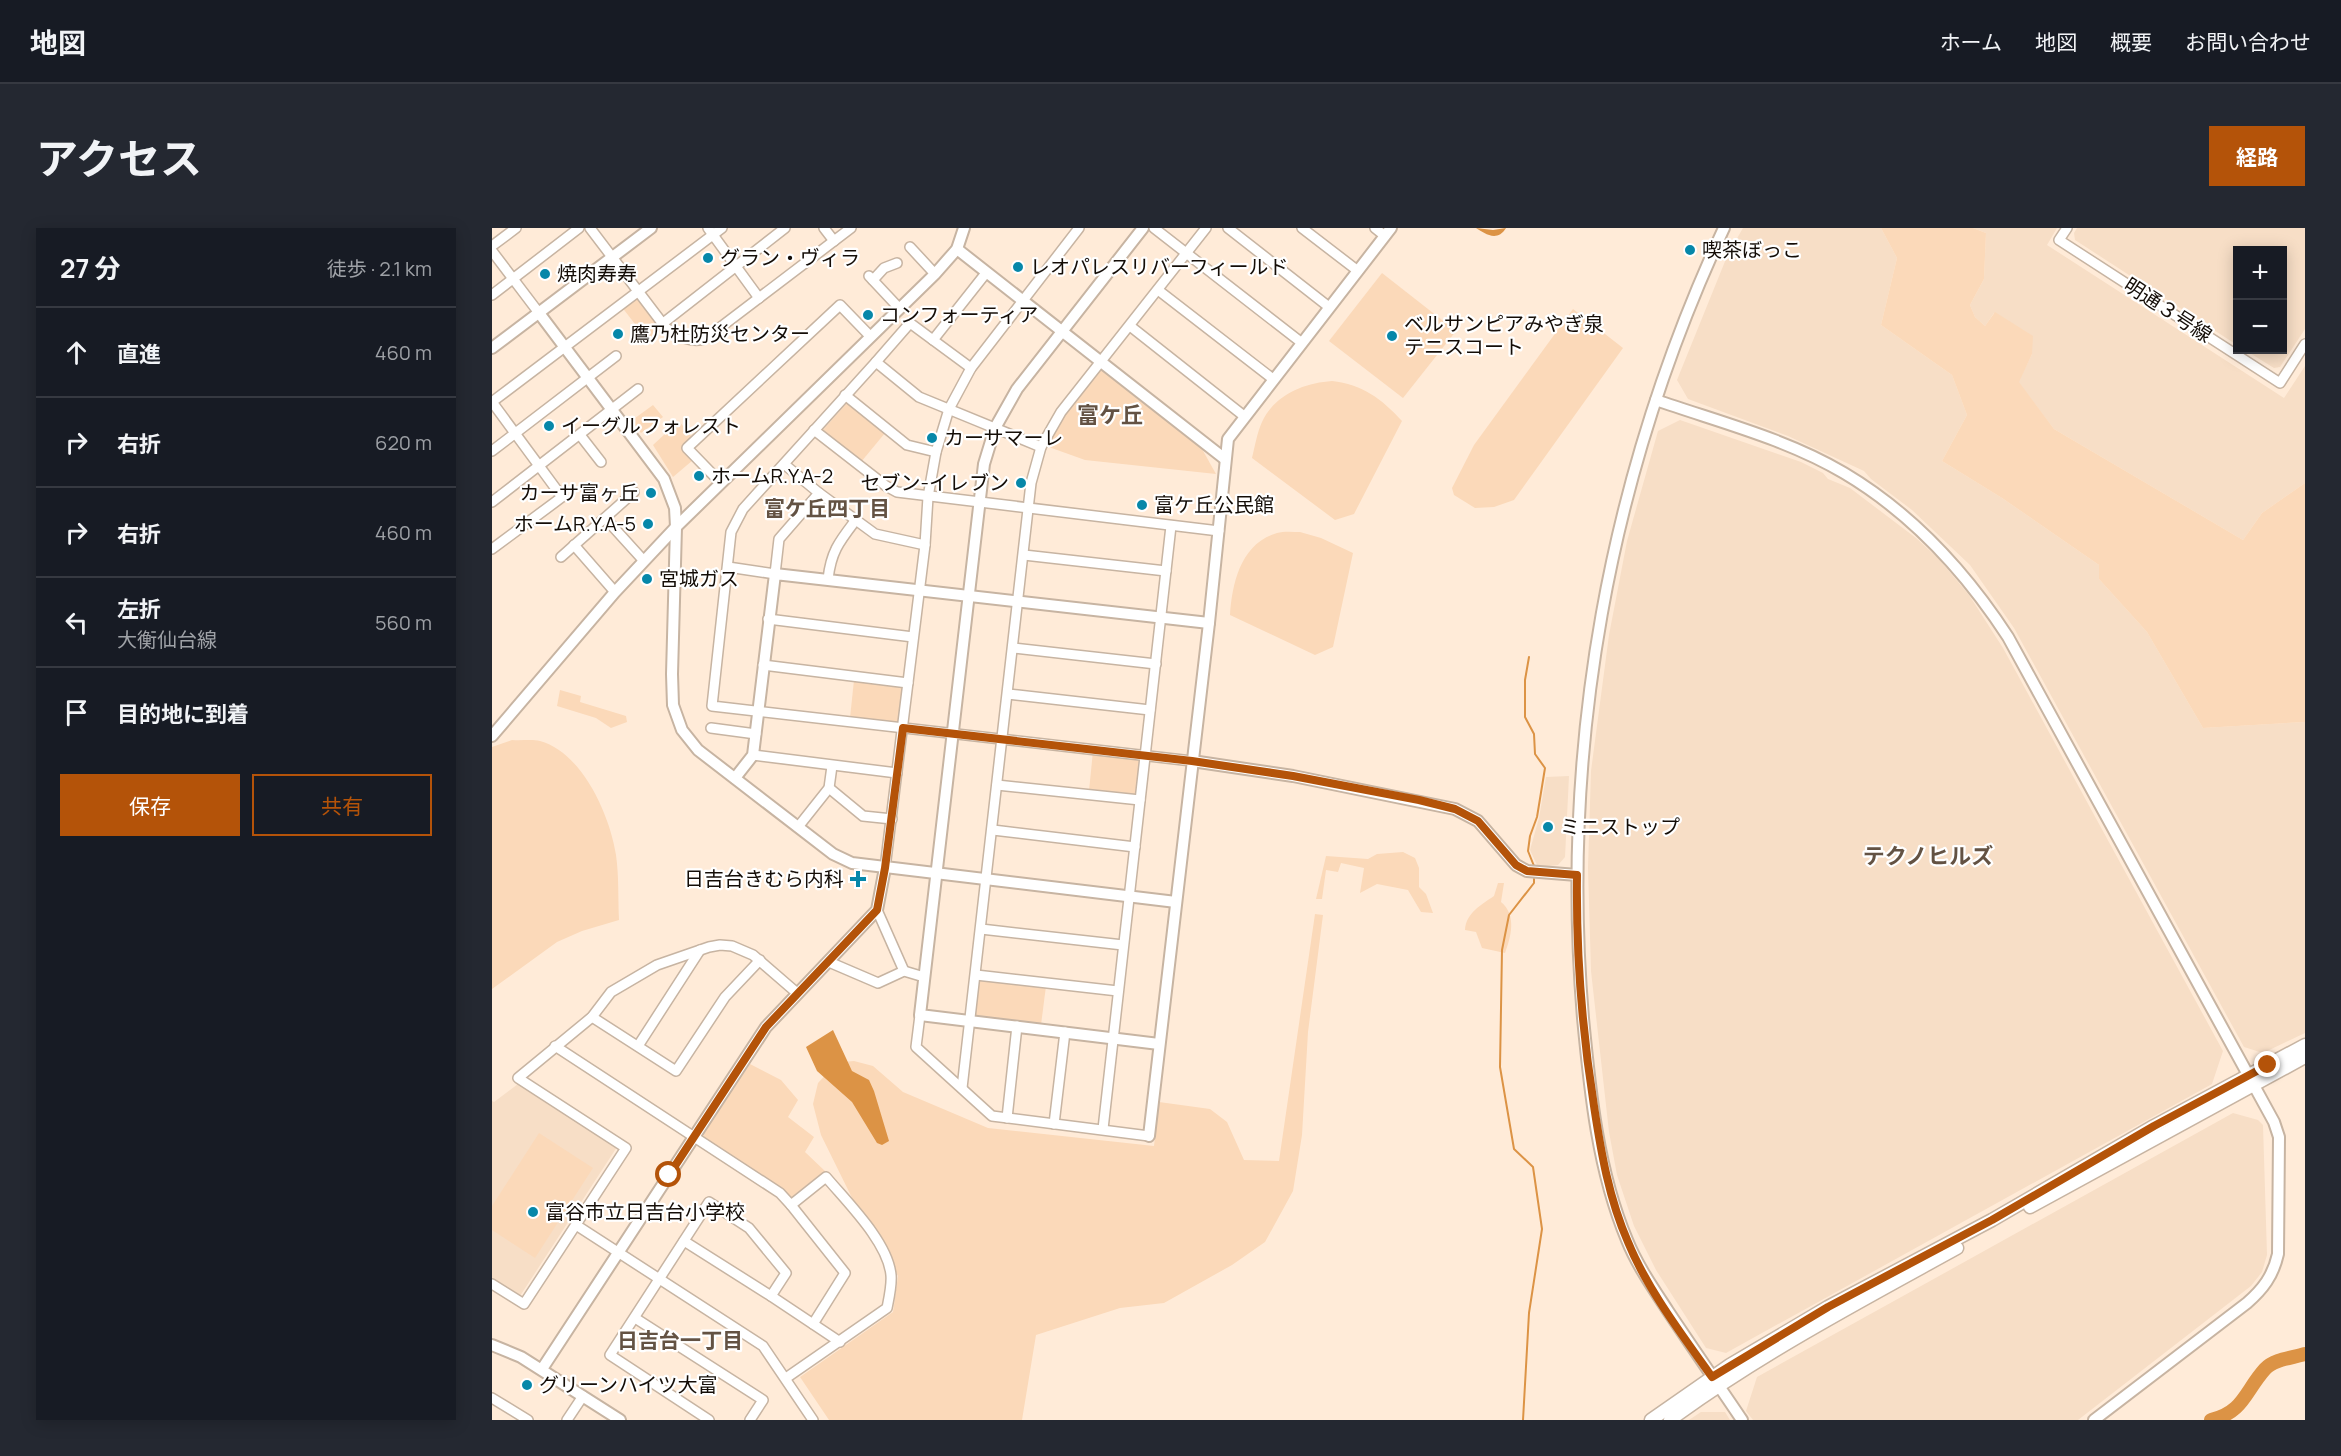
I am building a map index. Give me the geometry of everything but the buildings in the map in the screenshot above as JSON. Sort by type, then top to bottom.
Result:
[{"type":"main road","points":[[2251,1080],[2305,1045]]},
{"type":"main road","points":[[1651,1420],[1716,1381],[1828,1307],[1992,1220],[2154,1126],[2305,1057]]},
{"type":"main road","points":[[1670,1420],[1716,1381]]},
{"type":"street","points":[[492,246],[516,228]]},
{"type":"street","points":[[492,295],[579,228]]},
{"type":"street","points":[[590,228],[662,324],[679,336],[696,342],[705,339],[850,228]]},
{"type":"street","points":[[492,348],[651,228]]},
{"type":"street","points":[[492,549],[562,497],[492,402],[639,293],[710,232],[722,228]]},
{"type":"street","points":[[662,324],[784,228]]},
{"type":"street","points":[[824,228],[834,241]]},
{"type":"street","points":[[492,736],[615,592],[676,527],[935,274],[957,249],[964,228]]},
{"type":"street","points":[[542,1369],[766,1027],[877,910],[885,868],[903,728],[925,544],[928,497],[936,452],[949,408],[970,368],[1080,228]]},
{"type":"street","points":[[1143,228],[1017,388],[995,428],[984,464],[916,1047],[992,1116],[1149,1136],[1209,623],[1228,439],[1388,232],[1375,228]]},
{"type":"street","points":[[1154,228],[1302,343]]},
{"type":"street","points":[[962,1088],[1031,483],[1041,447],[1061,412],[1206,228]]},
{"type":"street","points":[[1228,228],[1329,307]]},
{"type":"street","points":[[1302,228],[1358,271]]},
{"type":"street","points":[[1724,228],[1693,299],[1656,400],[1623,512],[1595,642],[1585,719],[1577,875],[1580,974],[1587,1061],[1608,1185],[1634,1257],[1742,1420]]},
{"type":"street","name":"明通３号線","points":[[2067,228],[2059,240],[2280,383],[2305,344]]},
{"type":"street","points":[[710,232],[759,298]]},
{"type":"street","points":[[910,247],[935,274]]},
{"type":"street","points":[[957,249],[1225,459]]},
{"type":"street","points":[[492,251],[664,479],[675,508],[676,527],[673,705],[679,722],[692,743],[833,854],[861,865],[1176,902]]},
{"type":"street","points":[[897,263],[884,268],[871,278],[899,308]]},
{"type":"street","points":[[933,340],[986,273]]},
{"type":"street","points":[[1158,290],[1273,380]]},
{"type":"street","points":[[721,483],[687,448],[840,305],[870,336]]},
{"type":"street","points":[[970,368],[910,323],[743,509],[731,532],[712,706],[1145,755],[1293,776],[1455,809],[1478,821],[1516,865],[1527,871],[1577,875]]},
{"type":"street","points":[[1130,326],[1244,416]]},
{"type":"street","points":[[492,451],[616,356]]},
{"type":"street","points":[[876,362],[919,397],[1041,447]]},
{"type":"street","points":[[492,502],[638,389]]},
{"type":"street","points":[[845,395],[907,445],[936,452]]},
{"type":"street","points":[[1656,400],[1786,445],[1845,474],[1912,522],[1967,579],[2008,637],[2274,1122],[2280,1137],[2278,1254],[2274,1270],[2266,1284],[2247,1303],[2094,1420]]},
{"type":"street","points":[[814,430],[897,492],[1219,531]]},
{"type":"street","points":[[580,435],[601,462]]},
{"type":"street","points":[[784,464],[855,521],[875,534],[925,544]]},
{"type":"street","points":[[561,557],[634,492]]},
{"type":"street","points":[[735,778],[753,755],[779,539],[819,493]]},
{"type":"street","points":[[605,518],[644,561]]},
{"type":"street","points":[[828,579],[830,559],[837,544],[855,521]]},
{"type":"street","points":[[1103,1130],[1171,526]]},
{"type":"street","points":[[574,545],[615,592]]},
{"type":"street","points":[[1024,555],[1166,571]]},
{"type":"street","points":[[728,567],[1209,623]]},
{"type":"street","points":[[768,619],[913,637]]},
{"type":"street","points":[[1013,648],[1155,664]]},
{"type":"street","points":[[763,665],[908,682]]},
{"type":"street","points":[[1008,694],[1150,710]]},
{"type":"street","points":[[711,728],[756,734]]},
{"type":"street","points":[[753,755],[897,773]]},
{"type":"street","points":[[798,826],[829,788],[832,766]]},
{"type":"street","points":[[997,785],[1140,800]]},
{"type":"street","points":[[829,788],[862,816],[891,819]]},
{"type":"street","points":[[993,830],[1135,846]]},
{"type":"street","points":[[877,910],[904,972]]},
{"type":"street","points":[[981,929],[1123,945]]},
{"type":"street","points":[[492,1284],[524,1304],[626,1148],[518,1078],[592,1017],[611,992],[657,965],[701,950],[720,945],[732,946],[760,960],[797,993]]},
{"type":"street","points":[[638,1046],[701,950]]},
{"type":"street","points":[[592,1017],[676,1071],[725,997],[760,960]]},
{"type":"street","points":[[829,962],[878,983],[904,972],[924,977]]},
{"type":"street","points":[[976,975],[1118,991]]},
{"type":"street","points":[[920,1014],[1160,1044]]},
{"type":"street","points":[[1007,1118],[1017,1026]]},
{"type":"street","points":[[1054,1124],[1065,1032]]},
{"type":"street","points":[[555,1046],[780,1193],[845,1273],[813,1324]]},
{"type":"street","points":[[786,1378],[887,1308],[891,1275],[884,1253],[867,1226],[826,1177],[791,1206]]},
{"type":"street","points":[[709,1420],[610,1355],[709,1202],[749,1228],[786,1273],[771,1296]]},
{"type":"street","points":[[576,1225],[764,1346],[811,1419]]},
{"type":"street","points":[[684,1241],[840,1342]]},
{"type":"street","points":[[634,1318],[763,1400],[750,1420]]},
{"type":"street","points":[[492,1345],[507,1349],[542,1369],[620,1420]]},
{"type":"street","points":[[567,1420],[582,1396]]},
{"type":"street","points":[[492,1398],[528,1420]]},
{"type":"shaded area","points":[[1476,228],[1493,230],[1506,228],[1499,235],[1491,236]]},
{"type":"shaded area","points":[[1743,228],[1881,228],[1897,258],[1881,325],[1952,375],[1967,415],[1942,461],[2002,498],[2099,565],[2099,579],[2147,632],[2203,728],[2305,722],[2305,1033],[2263,1053],[2244,1047],[2014,628],[1970,565],[1912,510],[1864,471],[1788,436],[1688,399],[1677,380],[1728,254]]},
{"type":"shaded area","points":[[1881,228],[1973,228],[1986,233],[1984,279],[1970,305],[1975,317],[1985,326],[1995,312],[2033,336],[2032,354],[2019,382],[2054,429],[2243,540],[2262,513],[2305,483],[2305,722],[2203,728],[2147,632],[2099,579],[2099,565],[2002,498],[1942,461],[1967,415],[1952,375],[1881,325],[1897,258]]},
{"type":"shaded area","points":[[1973,228],[2057,228],[2047,245],[2284,398],[2305,366],[2305,483],[2262,513],[2243,540],[2054,429],[2018,382],[2032,354],[1994,313],[1985,326],[1975,317],[1970,305],[1984,279],[1986,233]]},
{"type":"shaded area","points":[[2077,228],[2305,228],[2305,329],[2280,367],[2274,368],[2251,354],[2287,354],[2287,246],[2233,246],[2233,342],[2075,240],[2074,233]]},
{"type":"shaded area","name":"ベルサンピアみやぎ泉 テニスコート","points":[[1382,273],[1456,331],[1403,398],[1329,341]]},
{"type":"shaded area","points":[[639,293],[666,328],[649,342],[621,306]]},
{"type":"shaded area","points":[[1573,309],[1623,348],[1514,500],[1494,507],[1475,508],[1454,495],[1452,488],[1474,445]]},
{"type":"shaded area","points":[[1103,370],[1202,449],[1216,474],[1085,460],[1046,446],[1064,415],[1098,371]]},
{"type":"shaded area","points":[[1332,381],[1353,385],[1371,394],[1402,421],[1354,514],[1335,520],[1252,458],[1262,422],[1275,404],[1301,387]]},
{"type":"shaded area","points":[[847,403],[885,433],[861,462],[822,431]]},
{"type":"shaded area","points":[[653,405],[663,417],[641,433],[631,421]]},
{"type":"shaded area","points":[[1680,420],[1801,462],[1823,473],[1828,479],[1850,488],[1916,538],[1939,559],[1969,595],[2003,648],[2223,1051],[2212,1084],[1726,1353],[1706,1348],[1656,1270],[1634,1226],[1617,1175],[1609,1132],[1591,971],[1588,868],[1591,771],[1609,635],[1627,541],[1658,431]]},
{"type":"shaded area","points":[[679,421],[692,437],[682,448],[693,460],[673,477],[653,445]]},
{"type":"shaded area","points":[[1280,532],[1300,532],[1321,538],[1353,553],[1333,647],[1315,655],[1230,615],[1236,578],[1247,555],[1265,538]]},
{"type":"shaded area","points":[[854,680],[901,684],[905,689],[900,720],[895,724],[850,718]]},
{"type":"shaded area","points":[[560,690],[581,696],[580,702],[626,716],[627,722],[611,728],[596,718],[557,706]]},
{"type":"shaded area","points":[[512,740],[537,740],[555,748],[569,758],[592,788],[608,822],[613,839],[618,879],[619,920],[582,931],[557,942],[492,989],[492,747]]},
{"type":"shaded area","points":[[1093,751],[1139,759],[1137,794],[1133,797],[1089,791]]},
{"type":"shaded area","points":[[1569,776],[1565,857],[1558,865],[1540,867],[1530,850],[1539,818],[1546,777]]},
{"type":"shaded area","points":[[1403,852],[1415,858],[1419,868],[1419,887],[1426,894],[1433,913],[1421,912],[1408,890],[1377,884],[1360,893],[1364,868],[1341,863],[1338,872],[1326,870],[1322,899],[1316,899],[1326,856],[1368,859],[1377,854]]},
{"type":"shaded area","points":[[1498,883],[1504,883],[1501,902],[1506,907],[1511,920],[1511,933],[1505,953],[1482,948],[1476,932],[1465,930],[1471,914],[1494,896]]},
{"type":"shaded area","points":[[1315,914],[1323,915],[1308,1032],[1302,1135],[1293,1191],[1265,1242],[1232,1265],[1164,1303],[1120,1308],[1036,1335],[1022,1420],[829,1420],[800,1377],[893,1312],[898,1276],[856,1206],[821,1135],[813,1104],[818,1083],[832,1068],[843,1062],[854,1061],[873,1066],[903,1092],[988,1128],[1154,1146],[1159,1102],[1210,1109],[1227,1122],[1244,1160],[1279,1161]]},
{"type":"shaded area","points":[[982,979],[1046,986],[1041,1025],[977,1017],[974,1013],[978,981]]},
{"type":"shaded area","points":[[833,1030],[852,1071],[869,1080],[874,1091],[889,1141],[882,1145],[877,1143],[852,1102],[817,1071],[806,1047]]},
{"type":"shaded area","points":[[750,1064],[781,1080],[798,1100],[788,1117],[814,1137],[805,1152],[826,1172],[795,1198],[790,1198],[786,1192],[704,1139],[703,1132]]},
{"type":"shaded area","name":"富谷市立日吉台小学校","points":[[518,1084],[617,1147],[520,1296],[492,1278],[492,1101],[494,1102]]},
{"type":"shaded area","points":[[2233,1113],[2258,1120],[2263,1125],[2267,1255],[2262,1272],[2251,1286],[2078,1420],[1753,1420],[1746,1411],[1757,1377]]},
{"type":"shaded area","points":[[539,1133],[593,1168],[535,1258],[492,1230],[492,1206]]},
{"type":"shaded area","points":[[1701,1412],[1725,1412],[1730,1420],[1689,1420]]},
{"type":"waterway","points":[[1529,657],[1525,680],[1525,717],[1534,734],[1535,754],[1545,768],[1537,817],[1530,836],[1528,851],[1534,866]]},
{"type":"waterway","points":[[1523,1420],[1529,1313],[1542,1229],[1533,1167],[1514,1149],[1500,1067],[1502,950],[1509,915],[1534,883],[1534,879]]},
{"type":"waterway","points":[[2211,1420],[2231,1412],[2269,1366],[2278,1361],[2305,1354]]},
{"type":"place","name":"喫茶ぼっこ","points":[[1690,250]]},
{"type":"place","name":"グラン・ヴィラ","points":[[708,258]]},
{"type":"place","name":"レオパレスリバーフィールド","points":[[1018,267]]},
{"type":"place","name":"焼肉寿寿","points":[[545,274]]},
{"type":"place","name":"コンフォーティア","points":[[868,315]]},
{"type":"place","name":"鷹乃杜防災センター","points":[[618,334]]},
{"type":"place","name":"ベルサンピアみやぎ泉 テニスコート","points":[[1392,336]]},
{"type":"place","name":"イーグルフォレスト","points":[[549,426]]},
{"type":"place","name":"カーサマーレ","points":[[932,438]]},
{"type":"place","name":"ホームR.Y.A-2","points":[[699,476]]},
{"type":"place","name":"セブン-イレブン","points":[[1021,483]]},
{"type":"place","name":"カーサ富ヶ丘","points":[[651,493]]},
{"type":"place","name":"富ケ丘公民館","points":[[1142,505]]},
{"type":"place","name":"ホームR.Y.A-5","points":[[648,524]]},
{"type":"place","name":"宮城ガス","points":[[647,579]]},
{"type":"place","name":"ミニストップ","points":[[1548,827]]},
{"type":"place","name":"日吉台きむら内科","points":[[858,879]]},
{"type":"place","name":"富谷市立日吉台小学校","points":[[533,1212]]},
{"type":"place","name":"グリーンハイツ大富","points":[[527,1385]]},
{"type":"district","name":"富ケ丘","points":[[1110,415]]},
{"type":"district","name":"富ケ丘四丁目","points":[[827,509]]},
{"type":"district","name":"テクノヒルズ","points":[[1928,856]]},
{"type":"district","name":"日吉台一丁目","points":[[680,1341]]},
{"type":"route","points":[[669,1175],[766,1027],[877,910],[885,868],[903,728],[1192,761],[1293,776],[1419,800],[1455,809],[1478,821],[1516,865],[1527,871],[1577,875],[1580,974],[1587,1061],[1608,1185],[1634,1257],[1712,1377],[1828,1307],[1992,1220],[2154,1126],[2268,1065]]}]
